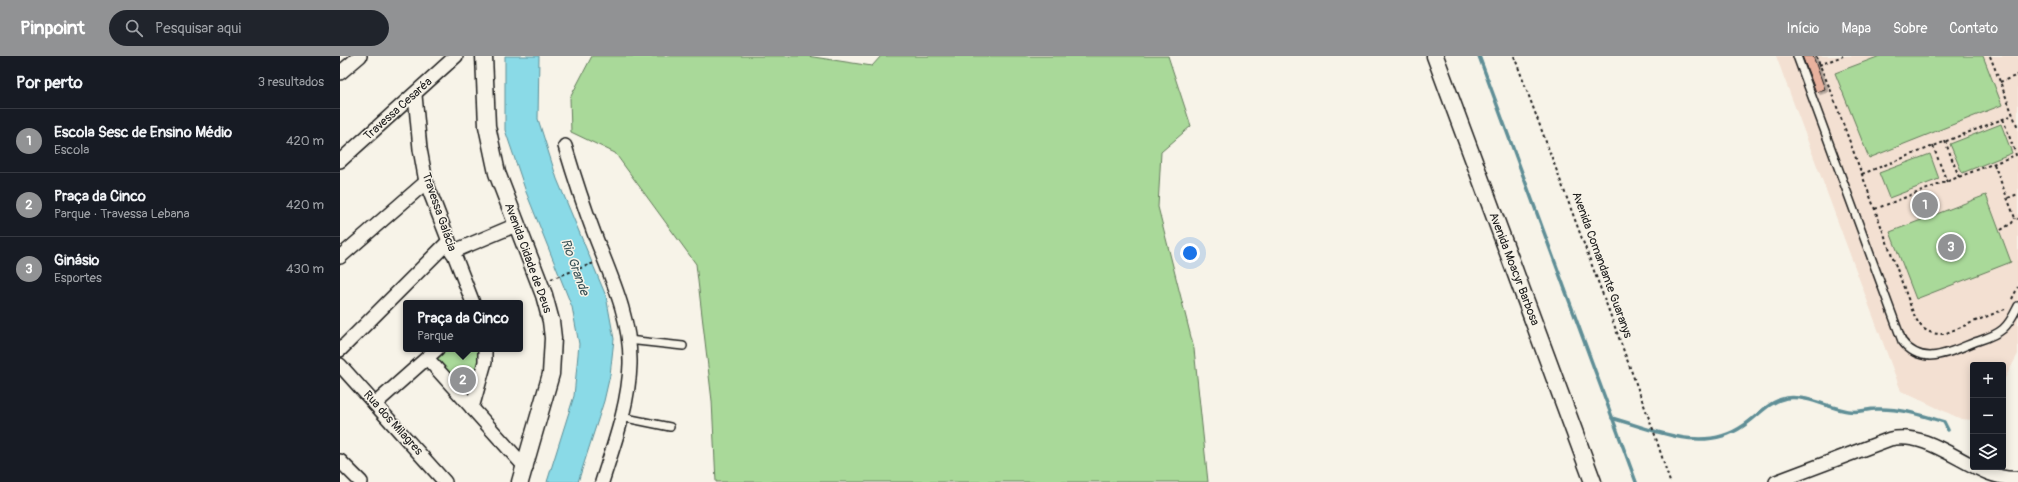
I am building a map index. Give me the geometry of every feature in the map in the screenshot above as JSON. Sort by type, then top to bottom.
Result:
[{"type":"street","points":[[340,73],[360,56]]},
{"type":"street","name":"Travessa Cesaréa","points":[[340,161],[415,95],[456,56]]},
{"type":"street","name":"Avenida Cidade de Deus","points":[[484,56],[487,126],[497,173],[516,225],[540,283],[551,320],[553,338],[551,374],[523,475]]},
{"type":"street","name":"Avenida Moacyr Barbosa","points":[[1435,56],[1593,482]]},
{"type":"street","name":"Travessa Galácia","points":[[415,95],[420,148],[426,182],[472,300]]},
{"type":"street","points":[[565,146],[580,197],[623,309],[628,340],[630,364],[621,417],[602,482]]},
{"type":"street","points":[[340,257],[426,182]]},
{"type":"street","points":[[340,350],[450,247],[516,225]]},
{"type":"street","points":[[375,404],[434,352]]},
{"type":"street","points":[[472,408],[484,362],[485,352]]},
{"type":"street","points":[[427,358],[472,408],[523,475]]},
{"type":"street","name":"Rua dos Milagres","points":[[340,365],[445,482]]},
{"type":"street","points":[[1776,482],[1890,439],[1904,437],[1921,442],[1987,477],[2004,481],[2018,478]]},
{"type":"street","points":[[340,461],[360,482]]},
{"type":"lane","points":[[1797,56],[1902,341],[1906,347],[1912,352],[1924,356],[1945,354],[1998,333],[2009,322],[2018,306]]},
{"type":"lane","points":[[628,340],[683,346]]},
{"type":"lane","points":[[621,417],[670,428]]},
{"type":"path","name":"Avenida Comandante Guaranys","points":[[1514,56],[1654,432],[1670,482]]},
{"type":"path","points":[[1816,56],[1831,91],[1916,318],[1926,331],[1935,334],[1944,334],[2006,308]]},
{"type":"path","points":[[1819,65],[1843,56]]},
{"type":"path","points":[[1990,56],[2018,128]]},
{"type":"path","points":[[2000,82],[2018,75]]},
{"type":"path","points":[[1862,174],[2013,115]]},
{"type":"path","points":[[1875,209],[2016,155],[2003,119]]},
{"type":"path","points":[[1946,141],[1959,177]]},
{"type":"path","points":[[1934,146],[1947,182]]},
{"type":"path","points":[[1994,164],[2017,218],[2001,230]]},
{"type":"path","points":[[2008,198],[2018,194]]},
{"type":"path","points":[[540,283],[604,259]]},
{"type":"path","points":[[2010,303],[2018,287]]},
{"type":"shaded area","points":[[1776,56],[2018,56],[2018,354],[2006,376],[2006,362],[1970,362],[1970,420],[1961,419],[1901,391]]},
{"type":"green space","points":[[592,56],[807,56],[872,66],[881,56],[1168,56],[1191,126],[1161,152],[1158,207],[1194,349],[1208,482],[716,482],[712,401],[696,264],[615,153],[571,132],[570,98]]},
{"type":"green space","points":[[1880,56],[1983,56],[2002,105],[1869,158],[1835,73]]},
{"type":"green space","points":[[2001,124],[2012,153],[1962,173],[1950,144]]},
{"type":"green space","points":[[1930,154],[1939,179],[1889,198],[1879,173]]},
{"type":"green space","points":[[1986,195],[2011,262],[1916,299],[1890,232]]},
{"type":"green space","points":[[440,352],[479,352],[483,361],[468,399],[432,360]]},
{"type":"water","name":"Rio Grande","points":[[505,56],[539,56],[538,119],[557,179],[606,296],[614,339],[610,375],[604,401],[578,482],[547,482],[574,396],[579,344],[572,307],[526,192],[505,130]]},
{"type":"building","points":[[1802,56],[1813,56],[1825,89],[1816,92]]},
{"type":"waterway","points":[[1479,56],[1636,482]]},
{"type":"waterway","points":[[1612,418],[1678,437],[1695,439],[1712,438],[1728,434],[1743,426],[1774,402],[1786,398],[1802,398],[1852,411],[1885,409],[1910,412],[1944,422],[1948,430]]},
{"type":"place","name":"Escola Sesc de Ensino Médio","points":[[1925,205]]},
{"type":"place","name":"Ginásio","points":[[1951,247]]},
{"type":"place","name":"Praça da Cinco","points":[[463,380]]}]
